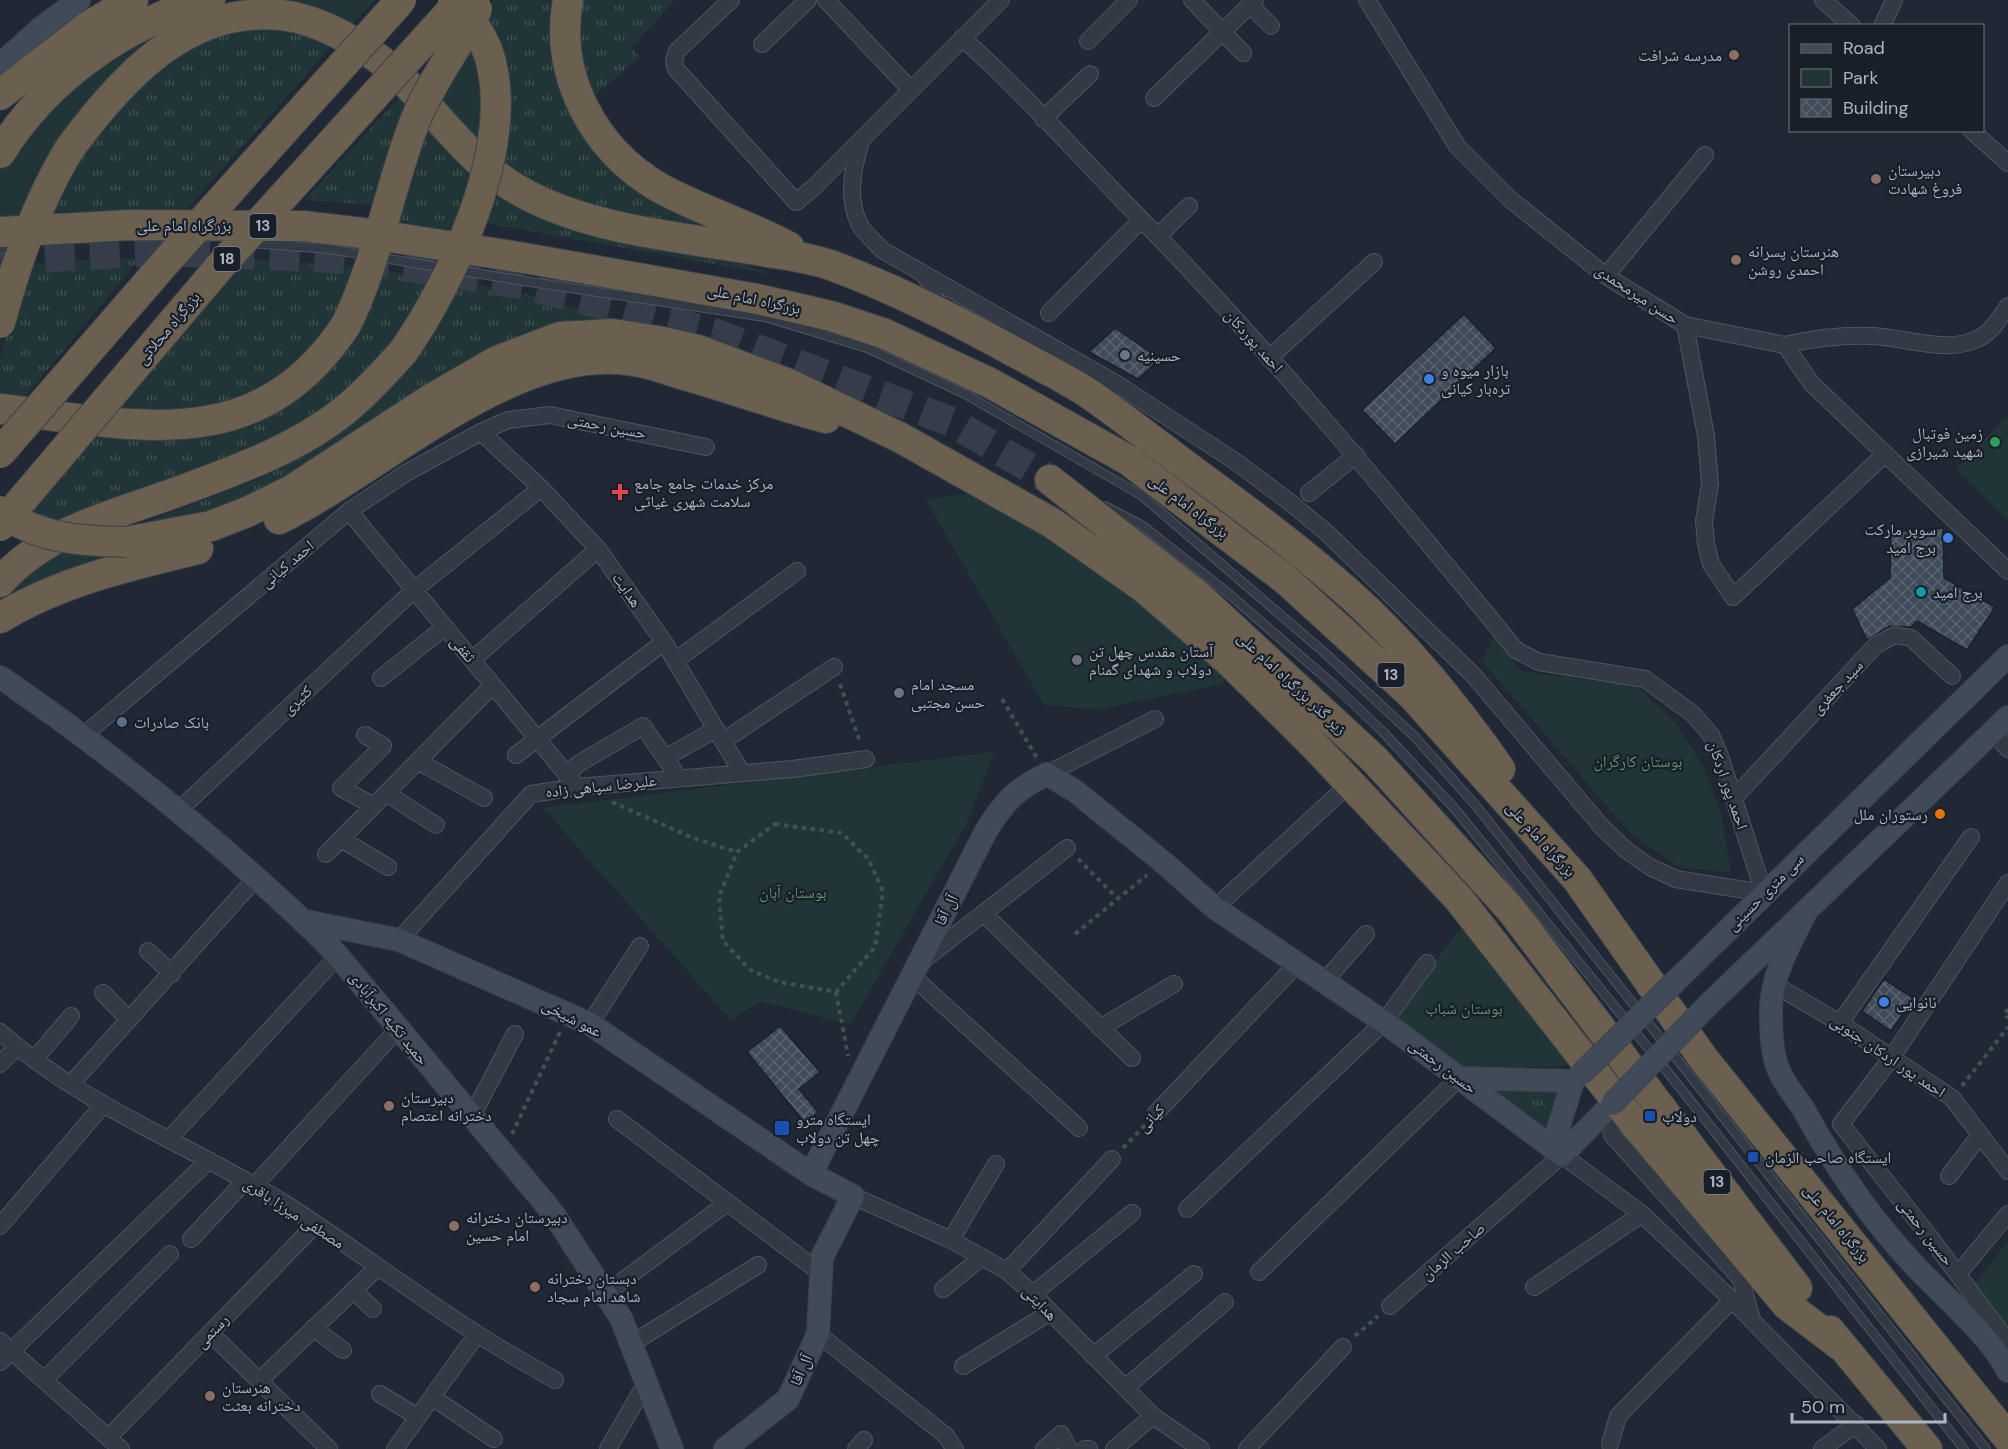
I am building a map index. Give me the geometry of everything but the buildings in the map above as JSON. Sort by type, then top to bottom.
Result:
[{"type":"highway","points":[[0,95],[87,27],[133,0]]},
{"type":"highway","points":[[1,152],[56,84],[82,63],[132,31],[192,4],[210,0]]},
{"type":"highway","points":[[0,453],[164,264],[401,0]]},
{"type":"highway","points":[[0,582],[36,549],[78,527],[262,459],[304,437],[344,411],[378,380],[403,352],[426,319],[444,285],[466,232],[484,178],[492,138],[496,98],[491,60],[466,13],[453,0]]},
{"type":"highway","name":"بزرگراه محلاتی","points":[[0,526],[222,264],[461,0]]},
{"type":"highway","points":[[0,409],[156,425],[202,423],[237,415],[268,402],[302,378],[330,350],[346,325],[368,275],[416,119],[431,87],[461,40],[482,0]]},
{"type":"highway","points":[[568,0],[565,31],[567,59],[574,91],[587,115],[617,155],[659,187],[697,206],[759,231],[815,261]]},
{"type":"highway","points":[[0,323],[15,271],[41,201],[70,148],[137,69],[174,40],[198,27],[234,17],[278,15],[309,20],[356,44],[404,80],[472,157],[504,183],[534,199],[567,213],[608,224],[833,266],[961,322],[1087,392],[1288,541],[1356,600],[1458,709],[1577,879]]},
{"type":"highway","name":"بزرگراه امام علی","points":[[0,232],[130,225],[303,226],[371,234],[524,269],[694,286],[831,316],[885,334],[990,383],[1128,460],[1285,579],[1412,695],[1577,879],[1703,1058],[2008,1438]]},
{"type":"highway","points":[[0,511],[29,528],[74,541],[126,542],[210,526],[292,490],[431,399],[497,361],[526,348],[560,337],[613,334],[698,350],[789,384],[902,438],[1052,523],[1143,587],[1229,661],[1320,751],[1458,898],[1638,1128],[1787,1305],[1841,1346]]},
{"type":"highway","points":[[0,618],[39,598],[87,581],[255,531],[339,486],[475,399],[560,364],[588,359],[634,360],[902,438]]},
{"type":"highway","name":"زیر گذر بزرگراه امام علی","points":[[1053,482],[1197,595],[1375,760],[1512,911],[1841,1346]]},
{"type":"highway","name":"13","points":[[1841,1346],[1927,1449]]},
{"type":"main road","points":[[0,65],[41,28],[79,0]]},
{"type":"main road","name":"سی متری حسینی","points":[[1557,1151],[1577,1077],[2008,656]]},
{"type":"main road","name":"حمید تکیه اکبرآبادی","points":[[0,677],[84,735],[180,810],[305,921],[338,956],[553,1213],[621,1318],[672,1449]]},
{"type":"main road","points":[[1557,1151],[1610,1107],[1710,1004],[2000,725]]},
{"type":"main road","name":"حسین رحمتی","points":[[1047,774],[1075,791],[1163,862],[1215,908],[1296,965],[1384,1022],[1557,1151]]},
{"type":"main road","name":"آل آقا","points":[[811,1174],[986,831],[1005,801],[1028,783],[1047,774]]},
{"type":"main road","points":[[1807,910],[1786,950],[1775,985],[1772,1036],[1779,1070],[1820,1141],[1893,1243],[1974,1326],[2008,1371]]},
{"type":"main road","name":"عمو شیخی","points":[[305,921],[399,940],[590,1024],[811,1174],[853,1196]]},
{"type":"main road","points":[[1459,1078],[1577,1077]]},
{"type":"main road","name":"آل آقا","points":[[726,1449],[788,1399],[818,1334],[822,1257],[853,1196]]},
{"type":"street","points":[[731,0],[677,51],[674,61],[676,69],[796,202],[861,141],[910,89],[1001,0]]},
{"type":"street","points":[[762,44],[808,0]]},
{"type":"street","points":[[825,0],[910,89]]},
{"type":"street","points":[[1088,41],[1129,0]]},
{"type":"street","points":[[1192,0],[1243,53]]},
{"type":"street","name":"حسن میرمحمدی","points":[[1367,0],[1457,146],[1511,200],[1606,276],[1685,325],[1785,345]]},
{"type":"street","points":[[1823,0],[1850,24]]},
{"type":"street","points":[[1883,24],[1894,0]]},
{"type":"street","points":[[1154,98],[1253,2],[1271,26]]},
{"type":"street","name":"احمد پوردکان","points":[[962,38],[1158,236],[1356,455],[1516,650],[1528,659]]},
{"type":"street","points":[[1043,119],[1090,74]]},
{"type":"street","points":[[1973,132],[2008,163]]},
{"type":"street","points":[[861,141],[853,167],[852,196],[861,225],[882,250],[1117,384],[1239,464],[1287,500],[1327,533],[1474,676],[1601,826],[1626,850],[1650,867],[1676,879],[1764,894]]},
{"type":"street","points":[[1606,276],[1705,155]]},
{"type":"street","points":[[1158,236],[1189,206]]},
{"type":"street","points":[[1049,313],[1141,220]]},
{"type":"street","points":[[1269,358],[1374,262]]},
{"type":"street","points":[[2008,306],[1989,331],[1976,340],[1952,345],[1874,336],[1824,335],[1785,345],[1811,383],[2008,571]]},
{"type":"street","points":[[1685,325],[1706,435],[1710,484],[1704,522],[1706,544],[1711,564],[1733,597],[1885,454]]},
{"type":"street","name":"حسین رحمتی","points":[[508,420],[550,415],[568,417],[706,447]]},
{"type":"street","name":"احمد کیانی","points":[[84,735],[349,511],[406,473],[481,432],[508,420]]},
{"type":"street","name":"هدایت","points":[[481,432],[541,488],[597,549],[664,642],[742,773]]},
{"type":"street","points":[[1309,493],[1356,455]]},
{"type":"street","name":"کثیری","points":[[180,810],[414,590],[541,488]]},
{"type":"street","name":"ثقفی","points":[[349,511],[572,781]]},
{"type":"street","points":[[472,660],[597,549]]},
{"type":"street","points":[[675,661],[797,571]]},
{"type":"street","points":[[381,678],[445,627]]},
{"type":"street","name":"سید جعفری","points":[[1735,797],[1876,645],[1894,635],[1911,638],[1952,676]]},
{"type":"street","points":[[516,755],[664,642]]},
{"type":"street","name":"احمد پور اردکان","points":[[1528,659],[1645,679],[1693,714],[1711,735],[1735,797],[1764,894]]},
{"type":"street","points":[[665,758],[719,735],[834,667]]},
{"type":"street","points":[[326,854],[493,685]]},
{"type":"street","name":"آل آقا","points":[[1047,774],[1155,719]]},
{"type":"street","points":[[2000,725],[2008,749]]},
{"type":"street","points":[[572,781],[578,764],[643,726],[679,778]]},
{"type":"street","points":[[365,735],[382,746],[341,788],[374,806]]},
{"type":"street","name":"علیرضا سپاهی زاده","points":[[399,940],[531,794],[572,781],[679,778],[867,759]]},
{"type":"street","points":[[418,761],[484,798]]},
{"type":"street","points":[[1215,908],[1347,786]]},
{"type":"street","points":[[386,793],[436,825]]},
{"type":"street","points":[[1840,1023],[1971,837]]},
{"type":"street","points":[[341,839],[388,867]]},
{"type":"street","points":[[1067,848],[915,970],[1079,1128]]},
{"type":"street","points":[[71,1084],[256,878]]},
{"type":"street","points":[[1892,1057],[2008,883]]},
{"type":"street","points":[[983,914],[1132,1058]]},
{"type":"street","points":[[1323,983],[1366,934]]},
{"type":"street","points":[[590,1024],[640,946]]},
{"type":"street","points":[[148,951],[172,974]]},
{"type":"street","points":[[169,1139],[338,956]]},
{"type":"street","points":[[1187,1209],[1384,1022],[1428,963]]},
{"type":"street","name":"کیانی","points":[[1156,1113],[1296,965]]},
{"type":"street","points":[[1100,1028],[1174,984]]},
{"type":"street","name":"احمد پور اردکان جنوبی","points":[[1775,985],[1840,1023],[1952,1098],[2008,1171]]},
{"type":"street","points":[[103,993],[129,1020]]},
{"type":"street","points":[[34,1060],[71,1016]]},
{"type":"street","points":[[191,1239],[249,1183],[398,1030]]},
{"type":"street","name":"مصطفی میرزا باقری","points":[[0,1032],[34,1060],[103,1105],[249,1183],[477,1334],[555,1380]]},
{"type":"street","points":[[472,1116],[515,1035]]},
{"type":"street","points":[[0,1064],[17,1047]]},
{"type":"street","name":"حسین رحمتی","points":[[1892,1057],[1841,1124],[2008,1342]]},
{"type":"street","points":[[1259,1272],[1459,1078]]},
{"type":"street","points":[[0,1226],[103,1105]]},
{"type":"street","points":[[1610,1107],[1612,1136],[1741,1279],[1752,1320]]},
{"type":"street","points":[[617,1119],[822,1274]]},
{"type":"street","points":[[1949,1176],[1980,1135]]},
{"type":"street","name":"حسین رحمتی","points":[[1557,1151],[1642,1214],[1732,1300],[1878,1449]]},
{"type":"street","name":"صاحب الزمان","points":[[1390,1306],[1557,1151]]},
{"type":"street","points":[[121,1449],[44,1380],[4,1351],[209,1160]]},
{"type":"street","points":[[1007,1271],[1112,1160]]},
{"type":"street","points":[[951,1240],[996,1164]]},
{"type":"street","name":"هدایتی","points":[[853,1196],[951,1240],[1007,1271],[1033,1294],[1049,1313],[1152,1416],[1201,1449]]},
{"type":"street","points":[[605,1294],[728,1203]]},
{"type":"street","points":[[1033,1294],[1132,1213]]},
{"type":"street","points":[[1534,1287],[1642,1214]]},
{"type":"street","points":[[1958,1274],[2008,1214]]},
{"type":"street","name":"رستمی","points":[[108,1438],[315,1225]]},
{"type":"street","points":[[44,1380],[170,1254]]},
{"type":"street","points":[[943,1288],[982,1257]]},
{"type":"street","points":[[631,1344],[758,1265]]},
{"type":"street","points":[[259,1381],[378,1267]]},
{"type":"street","points":[[1093,1356],[1194,1274]]},
{"type":"street","points":[[353,1290],[374,1309]]},
{"type":"street","points":[[1610,1444],[1618,1416],[1732,1300]]},
{"type":"street","points":[[1125,1388],[1225,1302]]},
{"type":"street","points":[[963,1366],[1049,1313]]},
{"type":"street","points":[[313,1328],[343,1350]]},
{"type":"street","points":[[210,1334],[329,1449]]},
{"type":"street","points":[[395,1449],[477,1334]]},
{"type":"street","points":[[818,1334],[945,1435],[955,1449]]},
{"type":"street","points":[[1247,1449],[1343,1347]]},
{"type":"street","points":[[608,1449],[646,1383]]},
{"type":"street","points":[[380,1394],[418,1417]]},
{"type":"street","points":[[432,1397],[494,1439]]},
{"type":"street","points":[[1114,1449],[1152,1416]]},
{"type":"street","points":[[1822,1449],[1856,1424]]},
{"type":"street","points":[[1044,1449],[1062,1434],[1069,1449]]},
{"type":"street","points":[[1084,1449],[1089,1449]]},
{"type":"lane","points":[[176,238],[200,239]]},
{"type":"lane","points":[[235,241],[524,269],[765,317],[867,348],[965,394],[1141,495],[1326,654],[1414,736],[1477,807],[1986,1449]]},
{"type":"lane","points":[[0,249],[34,246]]},
{"type":"lane","points":[[912,268],[961,322]]},
{"type":"lane","points":[[1053,482],[1091,499]]},
{"type":"lane","points":[[1100,504],[1143,526],[1229,594],[1335,686],[1383,732],[1455,809],[1678,1085],[1964,1449]]},
{"type":"path","points":[[834,667],[867,759]]},
{"type":"path","points":[[1002,699],[1047,774]]},
{"type":"path","points":[[572,781],[693,838],[737,852]]},
{"type":"path","points":[[775,824],[842,833],[869,860],[883,892],[874,946],[836,992],[779,982],[750,970],[723,941],[719,897],[737,852],[775,824]]},
{"type":"path","points":[[1067,848],[1117,899]]},
{"type":"path","points":[[1075,934],[1163,862]]},
{"type":"path","points":[[836,992],[854,1089]]},
{"type":"path","points":[[2008,1009],[2004,1015],[2008,1018]]},
{"type":"path","points":[[503,1154],[568,1015]]},
{"type":"path","points":[[1952,1098],[2008,1027]]},
{"type":"path","name":"کیانی","points":[[1112,1160],[1156,1113]]},
{"type":"path","points":[[1343,1347],[1390,1306]]},
{"type":"green space","points":[[243,0],[375,0],[346,31],[190,23],[27,215],[0,217],[0,168],[14,147],[86,71],[208,8]]},
{"type":"green space","points":[[493,0],[557,0],[575,115],[758,243],[614,216],[500,171],[482,14]]},
{"type":"green space","points":[[579,0],[675,0],[632,47],[639,57],[590,100],[576,27]]},
{"type":"green space","points":[[257,22],[335,42],[187,209],[44,213],[60,180],[163,56]]},
{"type":"green space","points":[[467,41],[479,81],[478,149],[433,102]]},
{"type":"green space","points":[[422,73],[402,116],[375,205],[304,200]]},
{"type":"green space","points":[[426,115],[474,169],[457,232],[393,223]]},
{"type":"green space","points":[[495,184],[775,275],[485,223]]},
{"type":"green space","points":[[140,258],[0,427],[0,358],[25,264]]},
{"type":"green space","points":[[242,259],[363,267],[328,339],[238,406],[109,414]]},
{"type":"green space","points":[[381,270],[435,278],[410,318],[370,371],[320,412],[259,447],[55,528],[25,515],[95,429],[268,411]]},
{"type":"green space","points":[[461,281],[517,292],[646,327],[335,451],[236,506],[124,531],[261,478],[314,449]]},
{"type":"green space","name":"زمین فوتبال شهید شیرازی","points":[[2008,415],[2008,520],[1956,469]]},
{"type":"green space","points":[[973,493],[1088,554],[1229,659],[1223,684],[1099,709],[1044,705],[926,500]]},
{"type":"green space","points":[[61,547],[145,552],[0,611],[0,601],[13,587]]},
{"type":"green space","name":"بوستان کارگران","points":[[1493,636],[1521,671],[1636,686],[1675,722],[1704,767],[1721,813],[1731,873],[1679,867],[1631,834],[1482,661]]},
{"type":"green space","name":"بوستان آبان","points":[[994,752],[968,821],[850,1025],[761,1001],[731,1020],[543,808]]},
{"type":"green space","name":"بوستان شباب","points":[[1464,924],[1574,1062],[1565,1066],[1466,1069],[1390,1019]]},
{"type":"green space","points":[[1564,1084],[1549,1132],[1486,1088]]},
{"type":"green space","points":[[2008,1241],[2008,1344],[1969,1291]]},
{"type":"tunnel","points":[[0,260],[161,251],[310,257],[375,262],[526,285],[714,333],[952,422],[1050,480]]},
{"type":"place","name":"مدرسه شرافت","points":[[1734,55]]},
{"type":"place","name":"دبیرستان فروغ شهادت","points":[[1876,179]]},
{"type":"place","name":"هنرستان پسرانه احمدی روشن","points":[[1736,260]]},
{"type":"place","name":"حسینیه","points":[[1125,355]]},
{"type":"place","name":"بازار میوه و تره‌بار کیانی","points":[[1429,379]]},
{"type":"place","name":"زمین فوتبال شهید شیرازی","points":[[1995,442]]},
{"type":"place","name":"مرکز خدمات جامع جامع سلامت شهری غیاثی","points":[[620,492]]},
{"type":"place","name":"سوپر مارکت برج امید","points":[[1948,538]]},
{"type":"place","name":"برج امید","points":[[1921,592]]},
{"type":"place","name":"آستان مقدس چهل تن دولاب و شهدای گمنام","points":[[1077,660]]},
{"type":"place","name":"مسجد امام حسن مجتبی","points":[[899,693]]},
{"type":"place","name":"بانک صادرات","points":[[122,722]]},
{"type":"place","name":"رستوران ملل","points":[[1940,814]]},
{"type":"place","name":"نانوایی","points":[[1884,1002]]},
{"type":"place","name":"دبیرستان دخترانه اعتصام","points":[[389,1106]]},
{"type":"place","name":"دولاب","points":[[1650,1116]]},
{"type":"place","name":"ایستگاه مترو چهل تن دولاب","points":[[782,1128]]},
{"type":"place","name":"ایستگاه صاحب الزمان","points":[[1753,1157]]},
{"type":"place","name":"دبیرستان دخترانه امام حسین","points":[[454,1226]]},
{"type":"place","name":"دبستان دخترانه شاهد امام سجاد","points":[[535,1287]]},
{"type":"place","name":"هنرستان دخترانه بعثت","points":[[210,1396]]}]
